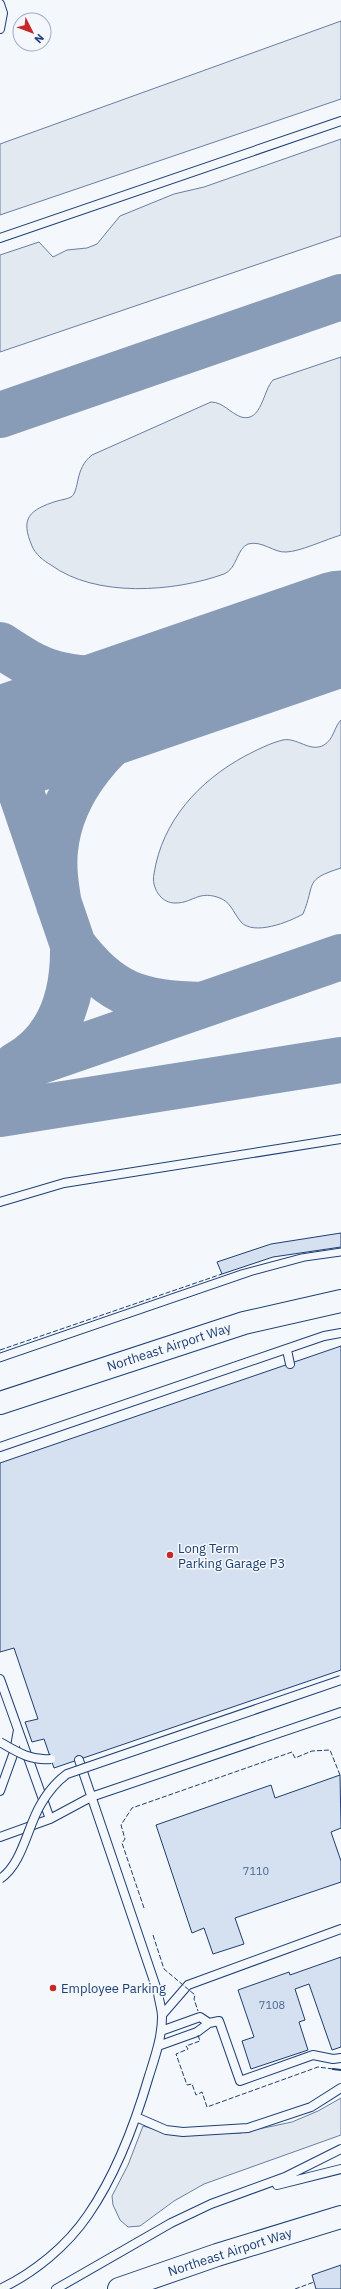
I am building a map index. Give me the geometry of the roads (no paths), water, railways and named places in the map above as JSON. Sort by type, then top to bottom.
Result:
[{"type":"main road","name":"Northeast Airport Way","points":[[0,1403],[244,1323],[341,1301]]},
{"type":"main road","name":"Northeast Airport Way","points":[[126,2288],[217,2255],[341,2217]]},
{"type":"lane","points":[[0,4],[3,13],[0,29]]},
{"type":"lane","points":[[0,238],[341,120]]},
{"type":"lane","points":[[0,1202],[64,1182],[341,1139]]},
{"type":"lane","points":[[0,1447],[287,1350],[324,1336],[341,1333]]},
{"type":"lane","points":[[287,1350],[290,1364]]},
{"type":"lane","points":[[0,1679],[50,1819]]},
{"type":"lane","points":[[0,1879],[14,1861],[26,1839],[40,1805],[56,1783],[67,1774],[341,1680]]},
{"type":"lane","points":[[0,1836],[50,1819],[91,1797],[341,1712]]},
{"type":"lane","points":[[0,1790],[17,1740],[18,1727]]},
{"type":"lane","points":[[0,1742],[25,1756],[37,1760],[51,1759]]},
{"type":"lane","points":[[0,2289],[32,2271],[56,2250],[87,2216],[109,2181],[136,2117],[158,2046],[161,2031],[162,2015],[158,1993],[79,1760]]},
{"type":"lane","points":[[162,2015],[188,1985],[341,1929]]},
{"type":"lane","points":[[161,2031],[200,2017],[209,2023]]},
{"type":"lane","points":[[158,2046],[197,2032],[209,2023],[219,2021],[240,2081],[313,2055],[333,2059],[341,2058]]},
{"type":"lane","points":[[136,2117],[166,2130],[183,2132],[248,2128],[310,2107],[341,2088]]},
{"type":"lane","points":[[56,2289],[171,2223],[236,2195],[285,2177],[341,2148]]},
{"type":"lane","points":[[236,2195],[341,2169]]},
{"type":"tram line","points":[[0,1353],[241,1270],[301,1254],[341,1248]]},
{"type":"tram line","points":[[0,1362],[253,1275],[305,1261],[341,1256]]},
{"type":"place","name":"Long Term Parking Garage P3","points":[[170,1555]]},
{"type":"place","name":"Employee Parking","points":[[53,1988]]}]
